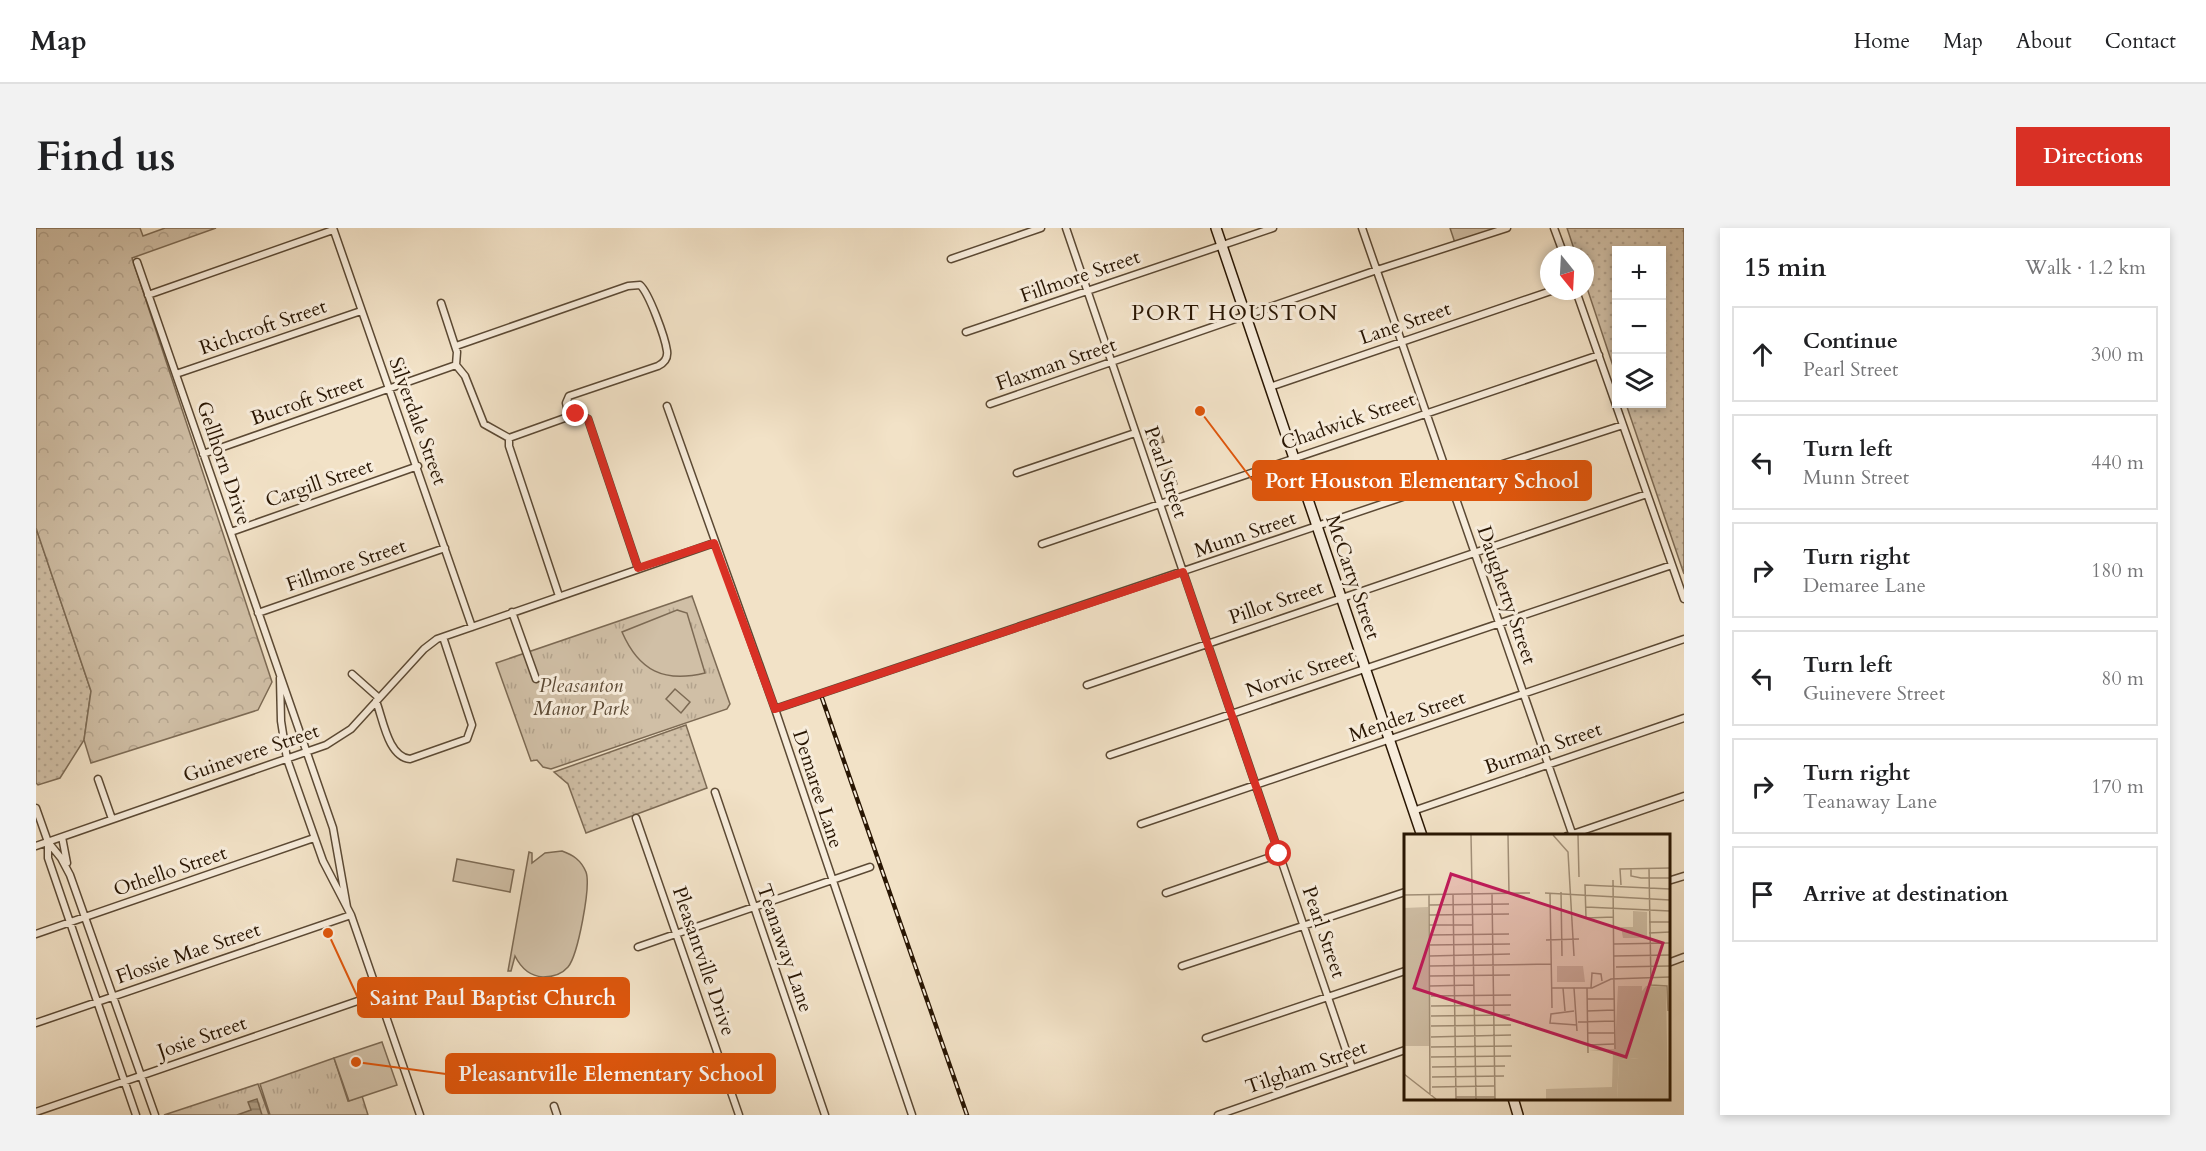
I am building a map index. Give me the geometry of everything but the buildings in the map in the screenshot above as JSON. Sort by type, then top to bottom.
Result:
[{"type":"main road","name":"McCarty Street","points":[[1216,228],[1421,834]]},
{"type":"main road","points":[[1514,1100],[1518,1115]]},
{"type":"street","points":[[951,259],[1041,228]]},
{"type":"street","name":"Pearl Street","points":[[1066,228],[1352,1068]]},
{"type":"street","name":"Fillmore Street","points":[[966,332],[1273,228]]},
{"type":"street","name":"Daugherty Street","points":[[1362,228],[1549,763],[1571,834]]},
{"type":"street","name":"Flaxman Street","points":[[990,404],[1377,270],[1507,228]]},
{"type":"street","points":[[1554,228],[1561,246]]},
{"type":"street","points":[[148,295],[333,229]]},
{"type":"street","name":"Silverdale Street","points":[[333,229],[418,466],[472,627]]},
{"type":"street","name":"Gellhorn Drive","points":[[137,262],[333,828],[347,907]]},
{"type":"street","points":[[456,346],[628,286],[640,285],[647,293],[667,351],[664,361],[658,366],[569,396],[566,403],[569,416]]},
{"type":"street","name":"Lane Street","points":[[1270,387],[1540,295]]},
{"type":"street","points":[[1579,300],[1684,599]]},
{"type":"street","points":[[441,303],[456,346],[456,365],[465,376],[484,424],[509,438],[569,416],[580,414],[588,419],[638,568]]},
{"type":"street","name":"Richcroft Street","points":[[176,374],[361,311]]},
{"type":"street","name":"Chadwick Street","points":[[1042,544],[1427,411],[1599,355]]},
{"type":"street","name":"Bucroft Street","points":[[204,454],[456,365]]},
{"type":"street","name":"Demaree Lane","points":[[668,406],[714,543],[775,709],[831,881],[912,1115]]},
{"type":"street","name":"Munn Street","points":[[775,709],[1450,481],[1623,425]]},
{"type":"street","points":[[1017,473],[1135,433]]},
{"type":"street","points":[[509,438],[508,446],[559,596]]},
{"type":"street","name":"Cargill Street","points":[[231,532],[418,466]]},
{"type":"street","name":"Pillot Street","points":[[1087,685],[1647,494]]},
{"type":"street","name":"Guinevere Street","points":[[36,846],[307,752],[344,735],[424,649],[443,637],[714,543]]},
{"type":"street","name":"Fillmore Street","points":[[258,612],[445,548]]},
{"type":"street","name":"Norvic Street","points":[[1110,755],[1672,565]]},
{"type":"street","points":[[512,612],[536,679]]},
{"type":"street","points":[[352,674],[378,699],[395,752],[400,757],[410,759],[464,741],[469,737],[472,725],[443,637]]},
{"type":"street","name":"Mendez Street","points":[[1141,824],[1255,783],[1684,639]]},
{"type":"street","name":"Gellhorn Drive","points":[[280,674],[281,721],[287,759],[314,838],[351,915],[420,1115]]},
{"type":"street","name":"Burman Street","points":[[1413,811],[1684,718]]},
{"type":"street","points":[[98,778],[112,819]]},
{"type":"street","name":"Teanaway Lane","points":[[715,792],[825,1115]]},
{"type":"street","points":[[1574,834],[1684,796]]},
{"type":"street","points":[[36,808],[48,842],[48,858],[69,923],[136,1115]]},
{"type":"street","name":"Pleasantville Drive","points":[[636,818],[739,1115]]},
{"type":"street","points":[[62,837],[70,875]]},
{"type":"street","name":"Othello Street","points":[[36,934],[314,838]]},
{"type":"street","points":[[48,842],[61,858],[70,875],[154,1115]]},
{"type":"street","points":[[1166,893],[1279,854]]},
{"type":"street","points":[[638,947],[870,867]]},
{"type":"street","points":[[1669,881],[1684,876]]},
{"type":"street","points":[[1182,966],[1404,892]]},
{"type":"street","name":"Flossie Mae Street","points":[[36,1023],[351,915]]},
{"type":"street","points":[[1669,963],[1684,957]]},
{"type":"street","points":[[1206,1038],[1404,970]]},
{"type":"street","name":"Josie Street","points":[[36,1112],[378,994]]},
{"type":"street","name":"Tilgham Street","points":[[1218,1115],[1234,1112],[1404,1050]]},
{"type":"street","points":[[554,1106],[556,1115]]},
{"type":"green space","points":[[36,228],[140,228],[143,236],[165,228],[216,228],[132,258],[272,682],[258,710],[91,763],[84,740],[91,691],[36,528]]},
{"type":"green space","points":[[1450,228],[1499,228],[1455,243]]},
{"type":"green space","points":[[1567,228],[1684,228],[1684,574],[1627,408],[1666,408],[1666,246],[1612,246],[1612,363],[1591,300],[1594,300],[1594,246],[1573,246]]},
{"type":"green space","points":[[1161,433],[1164,442],[1151,446],[1147,437]]},
{"type":"green space","points":[[1172,468],[1177,484],[1168,487],[1163,471]]},
{"type":"green space","points":[[36,528],[91,691],[84,740],[60,778],[38,785],[36,783]]},
{"type":"green space","name":"Pleasanton Manor Park","points":[[692,596],[730,704],[727,709],[551,769],[543,767],[537,760],[531,761],[496,663]]},
{"type":"green space","points":[[677,610],[687,613],[705,673],[677,676],[654,671],[636,656],[622,632]]},
{"type":"green space","points":[[675,689],[690,702],[681,713],[666,699]]},
{"type":"green space","points":[[686,725],[707,788],[586,833],[568,784],[554,772]]},
{"type":"green space","points":[[562,851],[579,861],[586,872],[587,880],[583,920],[572,960],[563,972],[543,977],[526,971],[515,956],[511,971],[508,971],[529,852],[532,853],[532,863],[545,853]]},
{"type":"green space","points":[[457,859],[514,870],[510,892],[453,881]]},
{"type":"green space","points":[[382,1042],[397,1085],[349,1101],[334,1058]]},
{"type":"green space","points":[[334,1058],[348,1101],[362,1096],[368,1115],[270,1115],[260,1084]]},
{"type":"green space","points":[[258,1084],[269,1115],[164,1115]]},
{"type":"shaded area","points":[[257,1099],[262,1115],[237,1115],[251,1110],[248,1102]]},
{"type":"railway","points":[[822,698],[967,1115]]},
{"type":"place","name":"Port Houston Elementary School","points":[[1200,411]]},
{"type":"place","name":"Saint Paul Baptist Church","points":[[328,933]]},
{"type":"place","name":"Pleasantville Elementary School","points":[[356,1062]]},
{"type":"district","name":"PORT HOUSTON","points":[[1235,313]]},
{"type":"route","points":[[576,414],[588,419],[638,568],[714,543],[775,709],[1183,572],[1279,854]]}]
